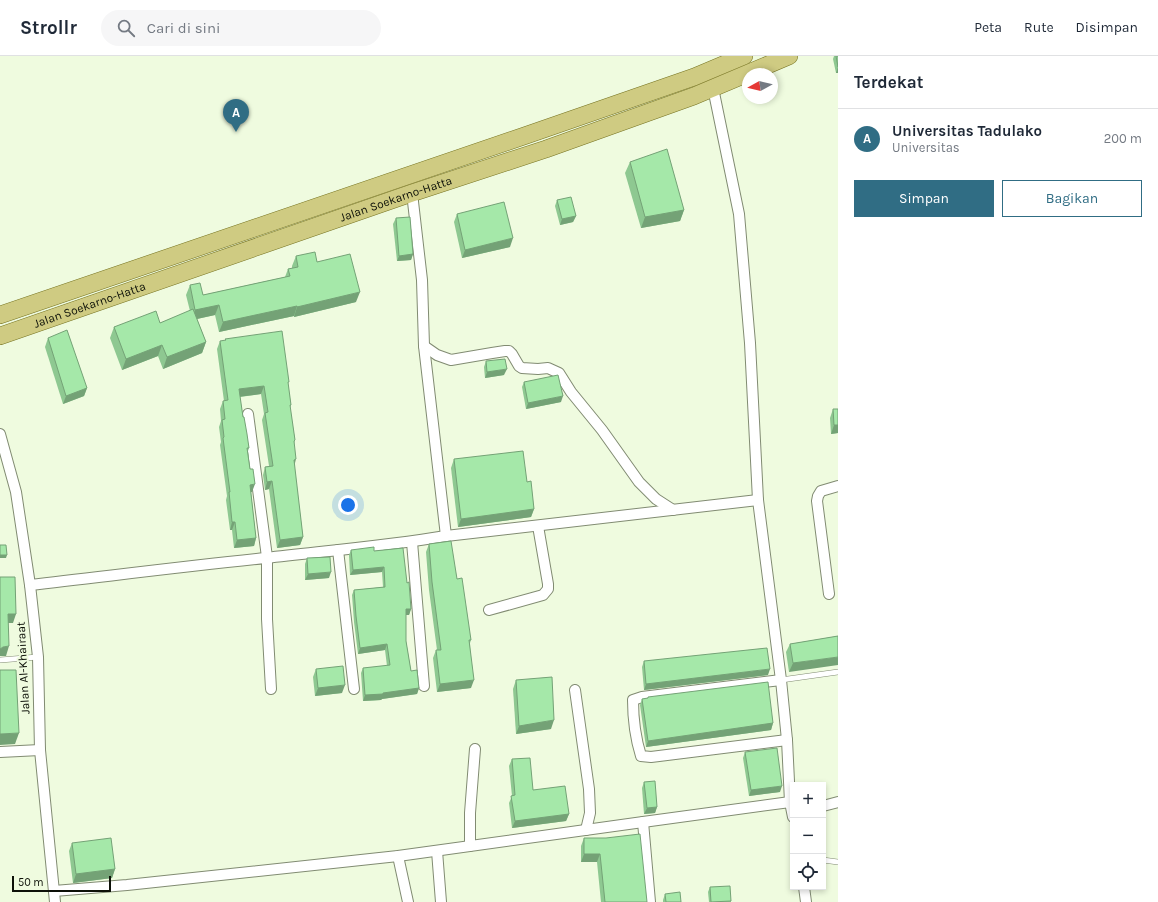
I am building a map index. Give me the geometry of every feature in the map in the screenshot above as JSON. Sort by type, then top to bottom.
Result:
[{"type":"main road","name":"Jalan Soekarno-Hatta","points":[[0,315],[694,77],[744,56]]},
{"type":"main road","name":"Jalan Soekarno-Hatta","points":[[0,336],[412,193],[546,149],[694,96],[789,56]]},
{"type":"street","points":[[54,891],[398,856],[790,802],[781,680],[758,500],[750,342],[738,214],[713,88]]},
{"type":"street","points":[[412,193],[422,280],[424,346],[446,536]]},
{"type":"street","points":[[424,346],[437,355],[451,360],[508,351],[512,354],[519,366],[524,369],[548,368],[559,373],[571,392],[602,430],[639,482],[656,499],[674,510]]},
{"type":"street","points":[[248,414],[267,557],[267,618],[271,689]]},
{"type":"street","name":"Jalan Al-Khairaat","points":[[0,434],[16,492],[30,586],[38,658],[40,750],[55,902]]},
{"type":"street","points":[[829,594],[817,501],[821,491],[838,486]]},
{"type":"street","points":[[30,586],[758,500]]},
{"type":"street","points":[[489,610],[543,595],[548,589],[538,526]]},
{"type":"street","points":[[412,542],[424,686]]},
{"type":"street","points":[[338,550],[354,690]]},
{"type":"street","points":[[781,680],[642,697],[633,700],[633,709],[638,748],[641,756],[651,757],[786,740]]},
{"type":"street","points":[[576,690],[589,789],[590,813],[586,830]]},
{"type":"street","points":[[470,846],[470,813],[475,748]]},
{"type":"street","points":[[0,752],[40,750]]},
{"type":"street","points":[[826,805],[838,802]]},
{"type":"street","points":[[643,822],[650,902]]},
{"type":"street","points":[[437,851],[441,902]]},
{"type":"street","points":[[398,856],[408,902]]},
{"type":"street","points":[[804,890],[806,902]]},
{"type":"lane","points":[[0,660],[38,658]]},
{"type":"lane","points":[[781,680],[838,672]]},
{"type":"lane","points":[[826,860],[838,862]]},
{"type":"building","points":[[836,56],[838,56],[838,67]]},
{"type":"building","points":[[667,149],[684,210],[645,217],[630,162]]},
{"type":"building","points":[[571,197],[576,216],[562,219],[557,200]]},
{"type":"building","points":[[504,202],[513,238],[465,250],[457,214]]},
{"type":"building","points":[[410,217],[413,254],[399,256],[396,218]]},
{"type":"building","points":[[315,252],[317,262],[350,254],[360,292],[223,322],[219,305],[195,310],[190,285],[200,283],[203,295],[290,276],[288,269],[298,267],[296,256]]},
{"type":"building","points":[[193,309],[206,342],[167,357],[162,345],[126,359],[114,327],[156,311],[160,323]]},
{"type":"building","points":[[67,330],[87,388],[66,396],[48,338]]},
{"type":"building","points":[[282,331],[295,440],[296,459],[294,460],[303,537],[280,540],[272,481],[267,482],[265,467],[273,466],[265,413],[268,412],[264,386],[239,389],[249,448],[247,448],[250,469],[253,469],[255,484],[250,485],[256,538],[237,540],[235,522],[232,522],[230,492],[223,438],[222,420],[225,419],[223,401],[228,400],[220,341]]},
{"type":"building","points":[[505,359],[507,369],[487,372],[486,361]]},
{"type":"building","points":[[558,375],[563,396],[528,403],[524,382]]},
{"type":"building","points":[[833,409],[838,409],[838,425],[834,425]]},
{"type":"building","points":[[523,451],[527,482],[531,481],[534,509],[461,519],[454,459]]},
{"type":"building","points":[[451,541],[457,579],[462,578],[471,640],[469,640],[474,680],[440,684],[436,650],[441,650],[432,582],[429,544]]},
{"type":"building","points":[[0,545],[6,545],[7,555],[0,555]]},
{"type":"building","points":[[374,547],[374,551],[403,548],[407,583],[409,582],[411,609],[406,609],[406,641],[411,671],[417,670],[419,688],[383,694],[365,695],[363,668],[390,665],[387,644],[360,648],[354,590],[385,587],[384,567],[353,570],[351,550]]},
{"type":"building","points":[[330,557],[331,572],[308,574],[307,558]]},
{"type":"building","points":[[0,577],[15,577],[16,614],[8,614],[9,646],[0,649]]},
{"type":"building","points":[[838,636],[838,657],[793,663],[790,644]]},
{"type":"building","points":[[767,648],[770,669],[646,684],[644,661]]},
{"type":"building","points":[[343,666],[345,685],[318,688],[316,669]]},
{"type":"building","points":[[0,670],[16,670],[19,733],[0,734]]},
{"type":"building","points":[[552,677],[554,720],[519,726],[516,680]]},
{"type":"building","points":[[768,682],[773,723],[648,741],[642,699]]},
{"type":"building","points":[[777,748],[782,786],[751,790],[745,752]]},
{"type":"building","points":[[530,758],[533,790],[565,786],[569,814],[515,821],[511,796],[515,795],[512,759]]},
{"type":"building","points":[[655,781],[657,807],[647,808],[644,782]]},
{"type":"building","points":[[640,834],[647,902],[605,902],[600,854],[584,854],[584,838],[606,838]]},
{"type":"building","points":[[111,838],[115,869],[76,874],[72,843]]},
{"type":"building","points":[[730,886],[731,901],[711,902],[710,887]]},
{"type":"building","points":[[680,892],[681,902],[666,902],[665,894]]},
{"type":"place","name":"Universitas Tadulako","points":[[236,132]]}]
